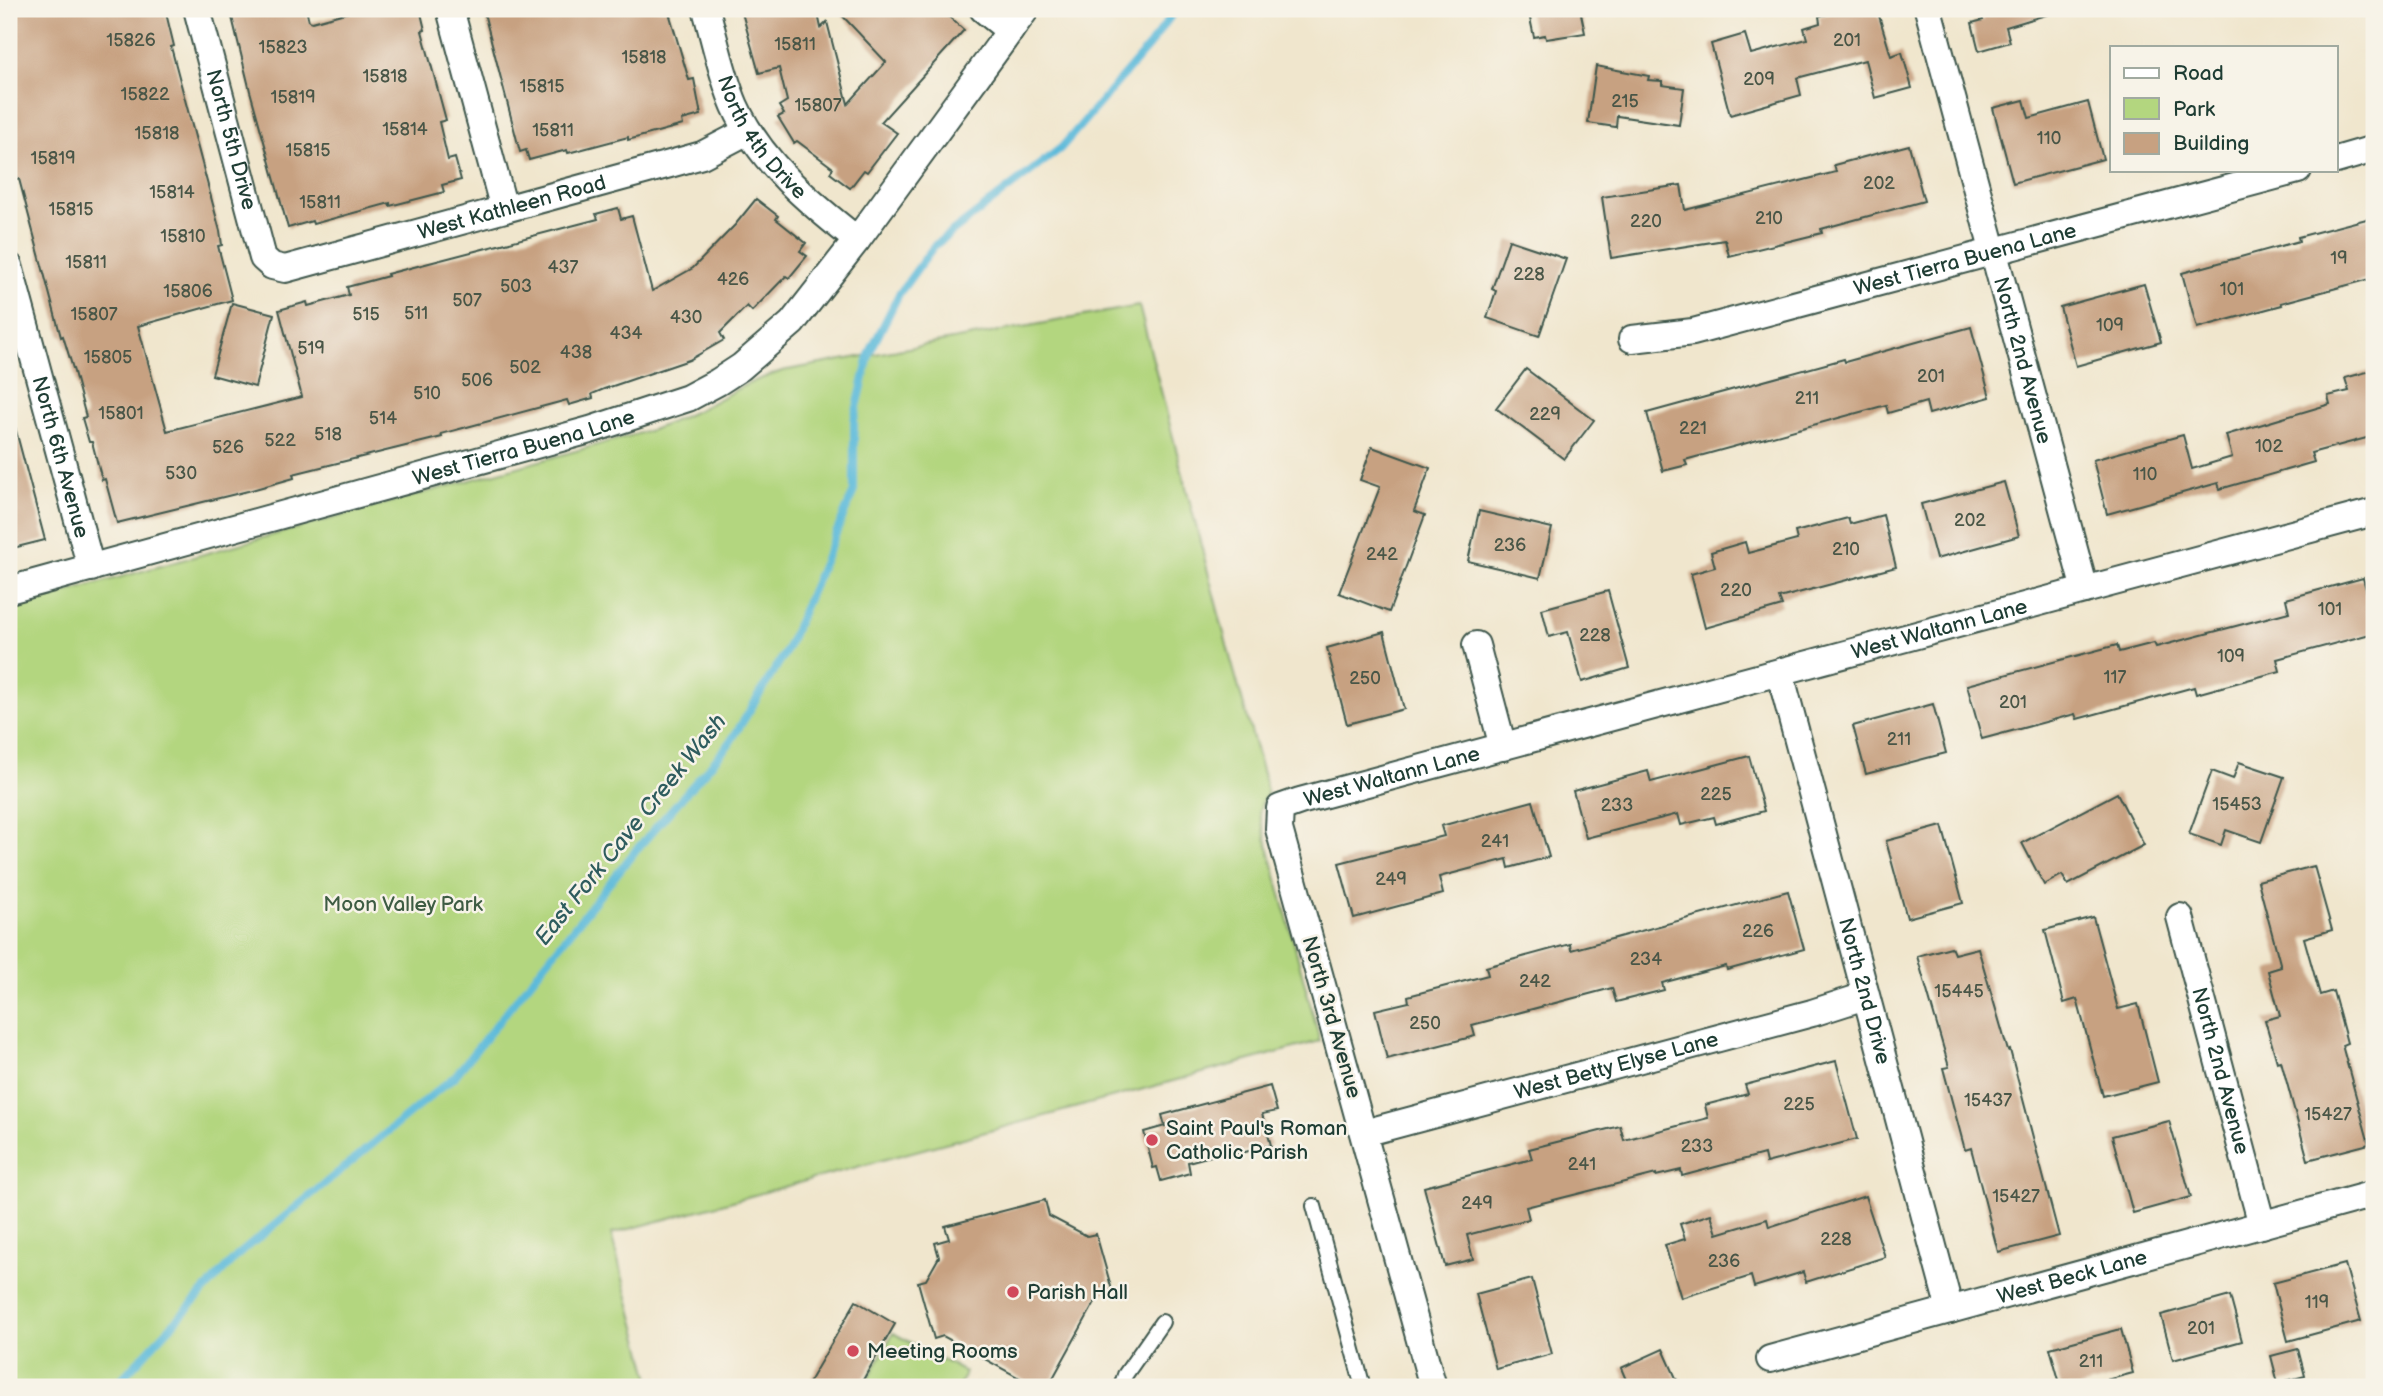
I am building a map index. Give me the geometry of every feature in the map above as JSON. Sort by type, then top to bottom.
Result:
[{"type":"street","name":"North 5th Drive","points":[[197,9],[263,258],[272,266]]},
{"type":"street","points":[[450,9],[504,209]]},
{"type":"street","name":"North 4th Drive","points":[[706,9],[727,87],[748,131],[788,180],[858,240]]},
{"type":"street","points":[[983,9],[1010,31],[1026,9]]},
{"type":"street","name":"North 2nd Avenue","points":[[1928,9],[2085,590]]},
{"type":"street","name":"West Tierra Buena Lane","points":[[9,590],[590,430],[688,398],[718,382],[767,347],[792,323],[858,240],[1010,31]]},
{"type":"street","name":"West Kathleen Road","points":[[272,266],[285,269],[702,155],[748,131]]},
{"type":"street","points":[[2338,159],[2374,149]]},
{"type":"street","name":"West Tierra Buena Lane","points":[[1632,339],[1693,332],[2290,172]]},
{"type":"street","name":"North 6th Avenue","points":[[9,266],[91,568]]},
{"type":"street","name":"West Waltann Lane","points":[[1280,808],[2374,512]]},
{"type":"street","name":"West Waltann Lane","points":[[1476,646],[1503,747]]},
{"type":"street","name":"North 2nd Drive","points":[[1780,673],[1950,1310]]},
{"type":"street","name":"North 3rd Avenue","points":[[1280,808],[1279,829],[1433,1387]]},
{"type":"street","name":"North 2nd Avenue","points":[[2180,917],[2262,1225]]},
{"type":"street","name":"West Betty Elyse Lane","points":[[1364,1133],[1812,1013],[1866,996]]},
{"type":"street","name":"West Beck Lane","points":[[1770,1359],[2374,1194]]},
{"type":"lane","points":[[1314,1206],[1363,1387]]},
{"type":"lane","points":[[1121,1387],[1125,1375],[1161,1322]]},
{"type":"green space","name":"Moon Valley Park","points":[[1139,306],[1265,781],[1267,794],[1259,812],[1320,1041],[611,1234],[652,1387],[9,1387],[9,608],[651,430],[782,371]]},
{"type":"green space","points":[[893,1333],[965,1372],[959,1387],[864,1387]]},
{"type":"building","points":[[9,9],[165,9],[174,46],[171,47],[220,231],[222,245],[218,246],[232,300],[138,326],[167,431],[302,397],[279,310],[307,302],[308,306],[349,295],[347,287],[598,219],[596,214],[618,208],[621,219],[632,216],[652,291],[693,268],[756,199],[806,243],[800,251],[807,256],[789,278],[786,276],[752,311],[747,306],[720,333],[724,340],[689,360],[604,389],[592,394],[593,398],[569,405],[567,400],[441,434],[442,437],[293,474],[294,478],[248,491],[117,523],[105,479],[102,480],[92,442],[89,442],[82,418],[86,417],[74,372],[63,336],[61,337],[9,147]]},
{"type":"building","points":[[230,9],[306,9],[309,21],[312,22],[349,12],[348,9],[420,9],[425,30],[422,31],[446,120],[439,122],[448,160],[455,158],[461,180],[442,185],[444,192],[288,228]]},
{"type":"building","points":[[483,9],[668,9],[689,80],[694,79],[701,115],[682,120],[683,125],[628,140],[628,137],[529,160],[526,150],[520,152]]},
{"type":"building","points":[[741,9],[817,9],[821,28],[827,22],[848,104],[886,62],[836,9],[940,9],[964,30],[881,122],[897,133],[867,172],[864,170],[850,188],[830,173],[833,168],[797,141],[794,143],[778,117],[784,114],[779,106],[787,101],[779,68],[759,73]]},
{"type":"building","points":[[1528,9],[1580,9],[1585,33],[1546,39],[1545,35],[1534,37]]},
{"type":"building","points":[[1848,9],[1877,9],[1891,56],[1902,52],[1912,88],[1875,98],[1865,60],[1797,78],[1801,95],[1730,115],[1711,44],[1745,34],[1751,54],[1807,39],[1804,28],[1820,23],[1819,16]]},
{"type":"building","points":[[1980,9],[2048,9],[2049,14],[2006,27],[2010,42],[1979,51],[1972,23],[1983,20]]},
{"type":"building","points":[[1596,66],[1649,76],[1648,80],[1662,81],[1662,85],[1684,88],[1679,125],[1617,116],[1616,127],[1588,123]]},
{"type":"building","points":[[2024,100],[2029,118],[2088,102],[2103,159],[2013,183],[1993,108]]},
{"type":"building","points":[[1909,145],[1924,201],[1821,229],[1822,233],[1729,256],[1725,240],[1611,258],[1602,197],[1681,185],[1685,210],[1836,172],[1834,165]]},
{"type":"building","points":[[2374,217],[2374,278],[2197,328],[2182,273]]},
{"type":"building","points":[[1509,240],[1566,259],[1539,336],[1487,318],[1496,291],[1492,289]]},
{"type":"building","points":[[2144,284],[2161,342],[2076,366],[2060,307]]},
{"type":"building","points":[[232,303],[274,314],[255,387],[212,375]]},
{"type":"building","points":[[1971,327],[1990,397],[1929,414],[1926,402],[1888,413],[1886,405],[1685,460],[1687,465],[1663,471],[1647,413]]},
{"type":"building","points":[[1526,369],[1594,420],[1564,459],[1496,408]]},
{"type":"building","points":[[2374,370],[2374,436],[2311,453],[2314,462],[2220,489],[2218,483],[2107,514],[2093,460],[2183,435],[2192,469],[2232,457],[2226,435],[2330,404],[2328,396],[2349,391],[2345,378]]},
{"type":"building","points":[[15,427],[45,540],[9,549],[9,428]]},
{"type":"building","points":[[1372,447],[1430,468],[1414,511],[1425,515],[1389,612],[1339,593],[1380,487],[1360,480]]},
{"type":"building","points":[[2004,482],[2019,536],[1936,559],[1921,504]]},
{"type":"building","points":[[1479,511],[1552,528],[1540,578],[1468,561]]},
{"type":"building","points":[[1883,515],[1896,567],[1779,598],[1782,606],[1705,628],[1691,574],[1715,567],[1711,552],[1745,542],[1748,553],[1797,540],[1795,532],[1848,518],[1850,524]]},
{"type":"building","points":[[2363,578],[2374,619],[2374,633],[2277,659],[2280,671],[2196,694],[2194,687],[2077,719],[2075,714],[1982,739],[1967,685],[2117,645],[2119,652],[2154,643],[2156,647],[2289,612],[2286,599]]},
{"type":"building","points":[[1608,591],[1629,668],[1582,682],[1568,632],[1549,637],[1542,609]]},
{"type":"building","points":[[1384,632],[1404,709],[1347,724],[1327,648]]},
{"type":"building","points":[[1933,704],[1946,753],[1866,774],[1853,726]]},
{"type":"building","points":[[1749,756],[1764,811],[1716,824],[1714,817],[1681,825],[1678,814],[1586,838],[1573,791],[1648,771],[1651,782]]},
{"type":"building","points":[[2239,762],[2284,777],[2261,842],[2226,830],[2221,845],[2189,834],[2212,771],[2233,779]]},
{"type":"building","points":[[2117,793],[2144,845],[2068,885],[2062,875],[2044,885],[2022,843]]},
{"type":"building","points":[[1533,801],[1549,857],[1509,868],[1507,859],[1439,877],[1443,894],[1354,918],[1339,863],[1444,836],[1441,826]]},
{"type":"building","points":[[1942,826],[1963,903],[1907,918],[1886,841]]},
{"type":"building","points":[[2314,866],[2332,930],[2304,938],[2320,995],[2333,991],[2347,1043],[2342,1045],[2369,1144],[2308,1160],[2281,1061],[2277,1062],[2265,1020],[2280,1016],[2268,971],[2281,967],[2258,881]]},
{"type":"building","points":[[1788,891],[1804,949],[1727,970],[1726,966],[1662,983],[1664,990],[1616,1002],[1612,988],[1472,1025],[1475,1036],[1387,1059],[1375,1010],[1409,1002],[1408,996],[1488,975],[1486,967],[1570,944],[1571,950]]},
{"type":"building","points":[[2093,917],[2118,1009],[2138,1004],[2158,1082],[2103,1096],[2077,999],[2064,1003],[2045,930]]},
{"type":"building","points":[[1951,947],[1954,954],[1978,948],[2008,1051],[2010,1050],[2059,1236],[1998,1252],[1971,1148],[1965,1150],[1943,1068],[1949,1067],[1917,956]]},
{"type":"building","points":[[1836,1061],[1857,1139],[1766,1163],[1764,1154],[1682,1176],[1681,1170],[1656,1174],[1526,1207],[1529,1219],[1467,1235],[1473,1259],[1445,1266],[1424,1187],[1532,1159],[1529,1149],[1620,1126],[1624,1140],[1708,1118],[1705,1105],[1748,1094],[1745,1085]]},
{"type":"building","points":[[1270,1086],[1277,1111],[1262,1114],[1271,1145],[1238,1154],[1237,1149],[1188,1162],[1190,1173],[1161,1181],[1157,1167],[1153,1168],[1144,1132],[1165,1126],[1162,1115]]},
{"type":"building","points":[[2169,1121],[2191,1197],[2133,1213],[2112,1136]]},
{"type":"building","points":[[1865,1196],[1885,1257],[1806,1282],[1803,1272],[1754,1287],[1751,1276],[1681,1298],[1665,1245],[1685,1239],[1680,1224],[1711,1214],[1717,1234],[1767,1219],[1769,1227]]},
{"type":"building","name":"Parish Hall","points":[[1045,1200],[1049,1216],[1087,1236],[1096,1234],[1112,1290],[1100,1293],[1048,1387],[1036,1387],[943,1336],[934,1339],[918,1282],[926,1280],[939,1257],[935,1243],[949,1239],[945,1226]]},
{"type":"building","points":[[2345,1264],[2361,1321],[2288,1341],[2273,1283]]},
{"type":"building","points":[[1532,1279],[1552,1354],[1496,1369],[1476,1294]]},
{"type":"building","points":[[2230,1296],[2242,1341],[2173,1360],[2161,1315]]},
{"type":"building","name":"Meeting Rooms","points":[[856,1301],[895,1324],[859,1387],[806,1387]]},
{"type":"building","points":[[2121,1329],[2133,1373],[2080,1387],[2061,1387],[2050,1348]]},
{"type":"building","points":[[1663,1349],[1680,1387],[1629,1387],[1621,1368]]},
{"type":"building","points":[[2298,1349],[2305,1376],[2278,1383],[2271,1356]]},
{"type":"waterway","name":"East Fork Cave Creek Wash","points":[[114,1387],[238,1255],[455,1076],[636,850],[729,744],[785,653],[854,491],[854,420],[870,352],[899,294],[934,246],[1061,148],[1149,46],[1176,9]]},
{"type":"place","name":"Saint Paul's Roman Catholic Parish","points":[[1152,1140]]},
{"type":"place","name":"Parish Hall","points":[[1013,1292]]},
{"type":"place","name":"Meeting Rooms","points":[[853,1351]]}]
